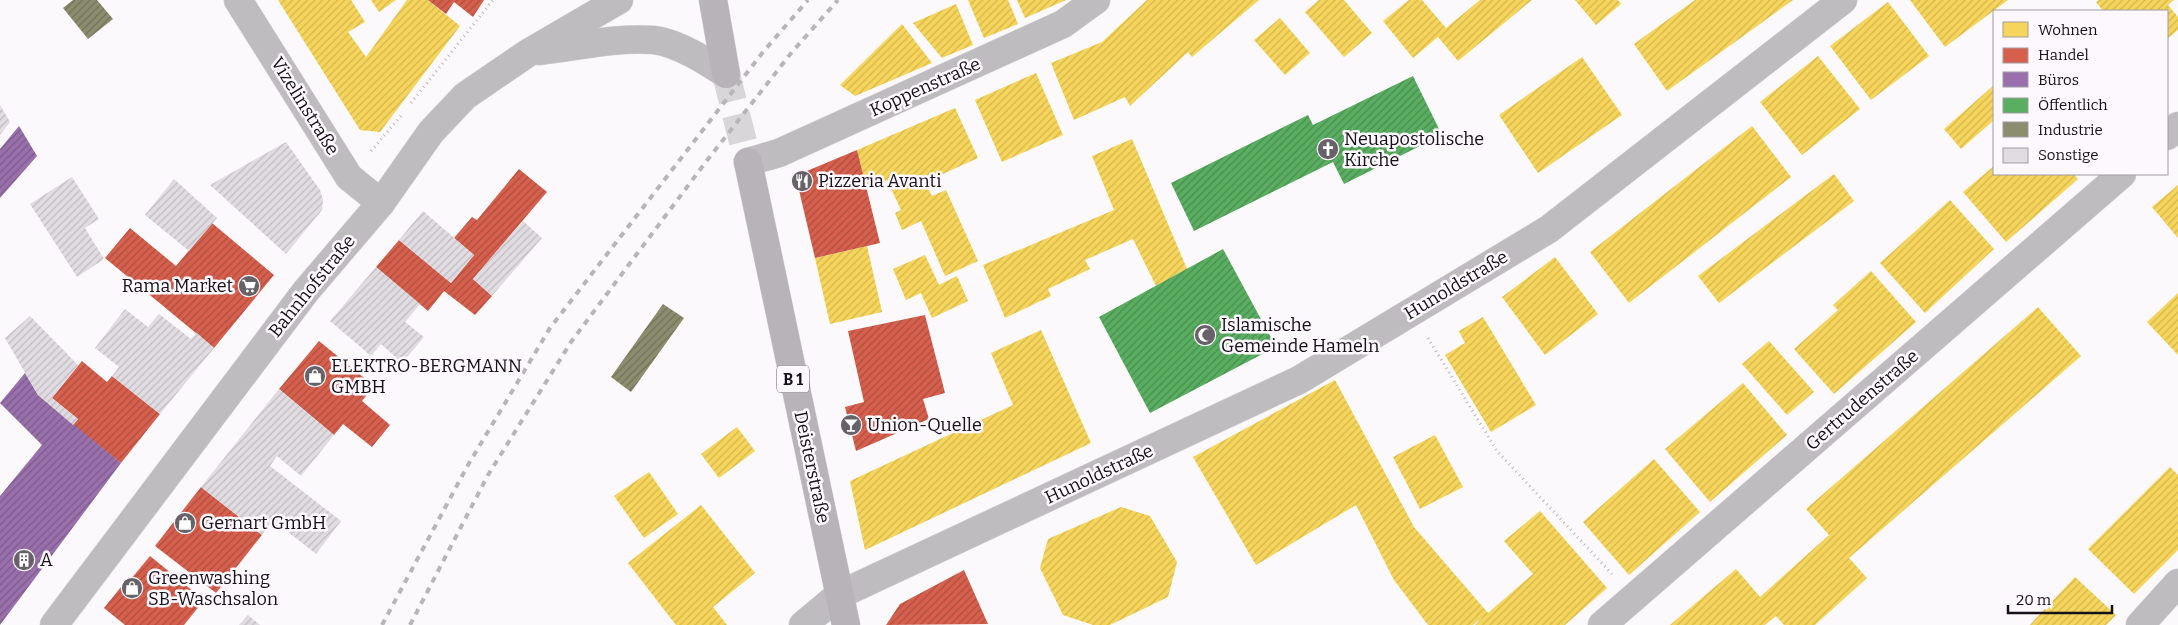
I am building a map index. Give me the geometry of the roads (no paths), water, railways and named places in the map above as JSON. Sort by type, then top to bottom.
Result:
[{"type":"main road","points":[[713,0],[726,74]]},
{"type":"main road","name":"Deisterstraße","points":[[748,162],[846,625]]},
{"type":"street","name":"Vizelinstraße","points":[[238,0],[349,177],[381,202]]},
{"type":"street","name":"Bahnhofstraße","points":[[54,625],[306,291],[381,202],[431,132],[465,96],[528,53],[619,0]]},
{"type":"street","name":"Koppenstraße","points":[[748,162],[779,153],[1063,24],[1096,0]]},
{"type":"street","name":"Hunoldstraße","points":[[803,625],[839,595],[1300,380],[1549,229],[1843,0]]},
{"type":"street","points":[[528,53],[610,42],[655,40],[698,55],[726,74]]},
{"type":"street","points":[[2168,135],[2178,126]]},
{"type":"street","name":"Gertrudenstraße","points":[[1602,625],[2121,175]]},
{"type":"street","points":[[2140,625],[2178,583]]},
{"type":"tunnel","points":[[726,74],[748,162]]},
{"type":"railway","points":[[382,625],[468,465],[550,328],[763,52],[808,0]]},
{"type":"railway","points":[[410,625],[488,475],[571,342],[705,163],[792,52],[838,0]]},
{"type":"place","name":"Neuapostolische Kirche","points":[[1328,149]]},
{"type":"place","name":"Pizzeria Avanti","points":[[802,181]]},
{"type":"place","name":"Rama Market","points":[[249,286]]},
{"type":"place","name":"Islamische Gemeinde Hameln","points":[[1205,335]]},
{"type":"place","name":"ELEKTRO-BERGMANN GMBH","points":[[315,376]]},
{"type":"place","name":"Union-Quelle","points":[[851,425]]},
{"type":"place","name":"Gernart GmbH","points":[[185,523]]},
{"type":"place","name":"A","points":[[24,560]]},
{"type":"place","name":"Greenwashing SB-Waschsalon","points":[[132,588]]}]
